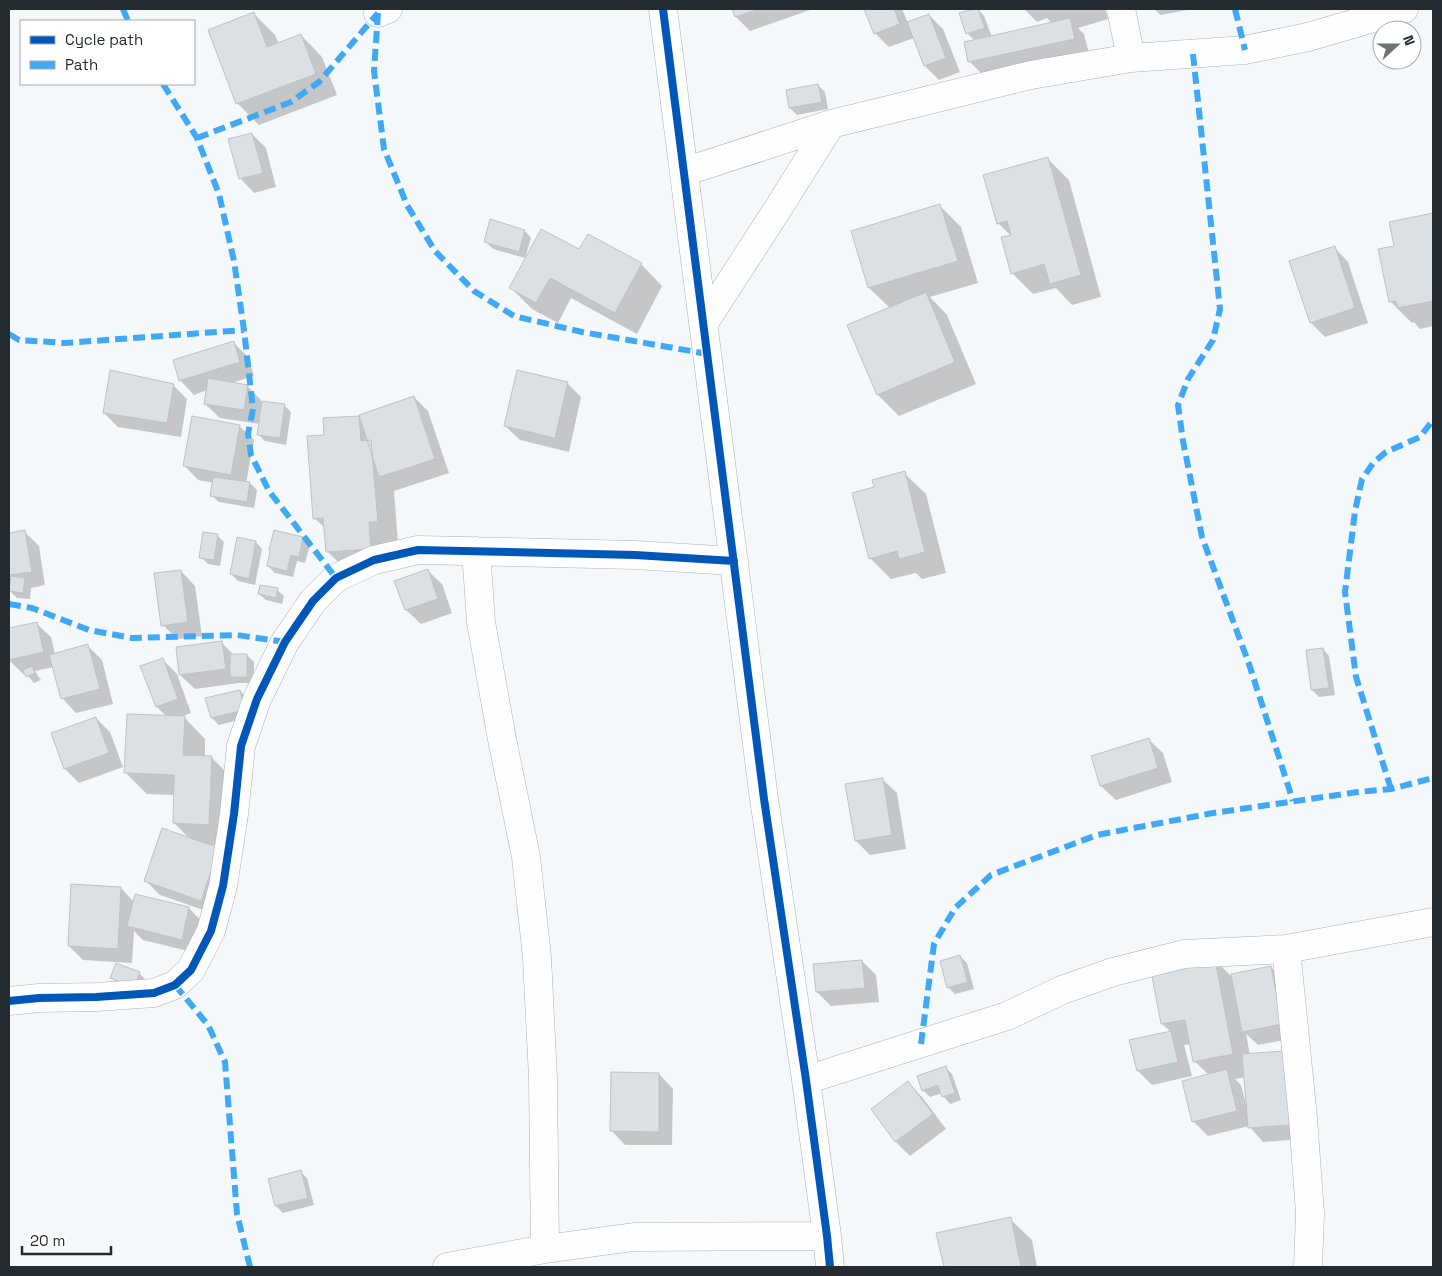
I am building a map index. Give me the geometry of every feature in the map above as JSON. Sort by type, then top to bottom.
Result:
[{"type":"street","points":[[663,9],[764,799],[806,1080],[830,1267]]},
{"type":"street","points":[[1121,9],[1130,58]]},
{"type":"street","points":[[684,172],[831,124],[1031,75],[1130,58],[1245,50],[1308,37],[1404,9]]},
{"type":"street","points":[[704,323],[831,124]]},
{"type":"street","points":[[9,1001],[154,993],[175,985],[191,970],[211,931],[223,886],[234,814],[241,746],[257,700],[285,642],[313,601],[336,578],[374,560],[418,550],[635,555],[734,561]]},
{"type":"street","points":[[476,551],[481,622],[526,857],[537,957],[543,1078],[545,1250]]},
{"type":"street","points":[[806,1080],[1007,1016],[1062,990],[1113,972],[1184,954],[1286,949],[1433,922]]},
{"type":"street","points":[[1286,949],[1303,1118],[1309,1204],[1308,1267]]},
{"type":"street","points":[[447,1267],[634,1237],[827,1236]]},
{"type":"building","points":[[732,9],[760,9],[735,17]]},
{"type":"building","points":[[864,9],[894,9],[900,24],[874,34]]},
{"type":"building","points":[[978,9],[985,28],[966,34],[959,13]]},
{"type":"building","points":[[254,12],[267,47],[301,34],[316,74],[236,104],[208,30]]},
{"type":"building","points":[[929,14],[946,58],[924,66],[907,22]]},
{"type":"building","points":[[1070,18],[1075,39],[968,62],[964,42]]},
{"type":"building","points":[[818,84],[822,102],[789,108],[786,90]]},
{"type":"building","points":[[252,133],[263,173],[239,179],[228,139]]},
{"type":"building","points":[[1048,157],[1081,275],[1050,284],[1044,264],[1011,274],[1001,237],[1011,235],[1007,221],[997,224],[983,175]]},
{"type":"building","points":[[940,204],[958,261],[868,288],[851,231]]},
{"type":"building","points":[[1433,213],[1433,301],[1398,308],[1396,301],[1389,302],[1378,249],[1394,246],[1389,222]]},
{"type":"building","points":[[490,219],[525,230],[519,252],[484,242]]},
{"type":"building","points":[[541,229],[579,249],[588,234],[642,263],[615,313],[550,278],[536,303],[509,288]]},
{"type":"building","points":[[1335,246],[1355,308],[1310,323],[1289,261]]},
{"type":"building","points":[[926,292],[955,362],[877,395],[847,325]]},
{"type":"building","points":[[234,341],[240,362],[179,381],[173,360]]},
{"type":"building","points":[[110,370],[174,384],[167,423],[103,413]]},
{"type":"building","points":[[517,370],[568,382],[555,438],[504,426]]},
{"type":"building","points":[[208,378],[248,385],[244,410],[204,404]]},
{"type":"building","points":[[414,396],[435,459],[379,477],[359,415]]},
{"type":"building","points":[[262,401],[285,404],[280,438],[257,435]]},
{"type":"building","points":[[192,416],[240,425],[231,475],[183,466]]},
{"type":"building","points":[[359,416],[361,441],[371,440],[378,522],[369,522],[371,549],[326,552],[323,518],[313,519],[307,436],[324,435],[323,418]]},
{"type":"building","points":[[905,471],[925,552],[899,559],[897,551],[869,559],[852,493],[874,487],[872,480]]},
{"type":"building","points":[[213,477],[250,482],[247,502],[210,496]]},
{"type":"building","points":[[25,530],[32,572],[9,575],[9,533]]},
{"type":"building","points":[[274,530],[303,537],[299,557],[291,555],[287,571],[267,566]]},
{"type":"building","points":[[203,532],[218,534],[214,560],[199,558]]},
{"type":"building","points":[[237,537],[256,541],[249,579],[230,574]]},
{"type":"building","points":[[428,569],[438,599],[405,610],[394,581]]},
{"type":"building","points":[[181,570],[188,622],[161,626],[154,573]]},
{"type":"building","points":[[11,576],[25,578],[23,593],[9,591]]},
{"type":"building","points":[[260,585],[278,588],[276,598],[258,594]]},
{"type":"building","points":[[37,622],[44,652],[9,660],[9,628]]},
{"type":"building","points":[[222,641],[226,669],[179,675],[176,647]]},
{"type":"building","points":[[88,644],[100,689],[61,699],[49,655]]},
{"type":"building","points":[[1323,648],[1329,688],[1311,690],[1306,650]]},
{"type":"building","points":[[230,654],[247,654],[247,677],[230,677]]},
{"type":"building","points":[[163,658],[178,699],[156,707],[140,666]]},
{"type":"building","points":[[32,666],[35,673],[26,677],[23,670]]},
{"type":"building","points":[[240,690],[245,710],[211,718],[205,698]]},
{"type":"building","points":[[127,714],[185,716],[183,755],[212,756],[209,825],[173,823],[174,775],[124,773]]},
{"type":"building","points":[[96,717],[109,753],[64,769],[51,733]]},
{"type":"building","points":[[1149,738],[1158,768],[1100,786],[1091,756]]},
{"type":"building","points":[[883,778],[892,835],[855,841],[845,784]]},
{"type":"building","points":[[162,828],[219,848],[201,901],[144,881]]},
{"type":"building","points":[[71,884],[121,887],[118,949],[68,946]]},
{"type":"building","points":[[135,894],[189,907],[182,940],[127,926]]},
{"type":"building","points":[[960,955],[968,982],[947,988],[940,961]]},
{"type":"building","points":[[1215,959],[1233,1054],[1193,1062],[1185,1020],[1161,1024],[1151,971]]},
{"type":"building","points":[[862,960],[865,988],[816,992],[813,964]]},
{"type":"building","points":[[116,963],[140,972],[134,987],[110,978]]},
{"type":"building","points":[[1271,966],[1282,1024],[1242,1032],[1231,974]]},
{"type":"building","points":[[1171,1031],[1178,1062],[1137,1071],[1129,1040]]},
{"type":"building","points":[[1284,1051],[1290,1125],[1248,1128],[1242,1054]]},
{"type":"building","points":[[946,1066],[955,1093],[942,1097],[938,1085],[922,1091],[917,1076]]},
{"type":"building","points":[[1227,1069],[1237,1111],[1192,1122],[1182,1081]]},
{"type":"building","points":[[611,1072],[659,1073],[659,1132],[610,1131]]},
{"type":"building","points":[[908,1081],[933,1114],[895,1142],[871,1109]]},
{"type":"building","points":[[301,1170],[308,1198],[275,1206],[268,1179]]},
{"type":"building","points":[[1011,1217],[1021,1267],[944,1267],[936,1233]]},
{"type":"marked path","points":[[123,9],[128,20]]},
{"type":"marked path","points":[[1235,9],[1245,50]]},
{"type":"marked path","points":[[378,13],[374,71],[384,149],[407,205],[435,251],[474,291],[514,316],[582,332],[708,354]]},
{"type":"marked path","points":[[197,138],[291,102],[319,82],[378,13]]},
{"type":"marked path","points":[[1193,54],[1220,309],[1213,340],[1188,379],[1178,405],[1183,441],[1202,537],[1249,664],[1293,801]]},
{"type":"marked path","points":[[164,85],[197,138],[219,194],[234,261],[244,330],[253,409],[248,434],[251,455],[269,491],[336,578]]},
{"type":"marked path","points":[[9,334],[19,340],[65,343],[244,330]]},
{"type":"marked path","points":[[1391,789],[1356,677],[1345,592],[1355,511],[1362,479],[1374,462],[1386,452],[1420,437],[1433,420]]},
{"type":"marked path","points":[[9,604],[32,608],[89,630],[132,638],[237,635],[285,642]]},
{"type":"marked path","points":[[921,1044],[934,944],[955,908],[991,875],[1097,835],[1213,813],[1391,789],[1433,778]]},
{"type":"marked path","points":[[175,985],[208,1025],[225,1062],[237,1214],[250,1267]]},
{"type":"cycle path","points":[[663,9],[764,799],[806,1080],[830,1267]]},
{"type":"cycle path","points":[[9,1001],[154,993],[175,985],[191,970],[211,931],[223,886],[234,814],[241,746],[257,699],[285,642],[313,601],[336,578],[374,560],[418,550],[635,555],[734,561]]}]
